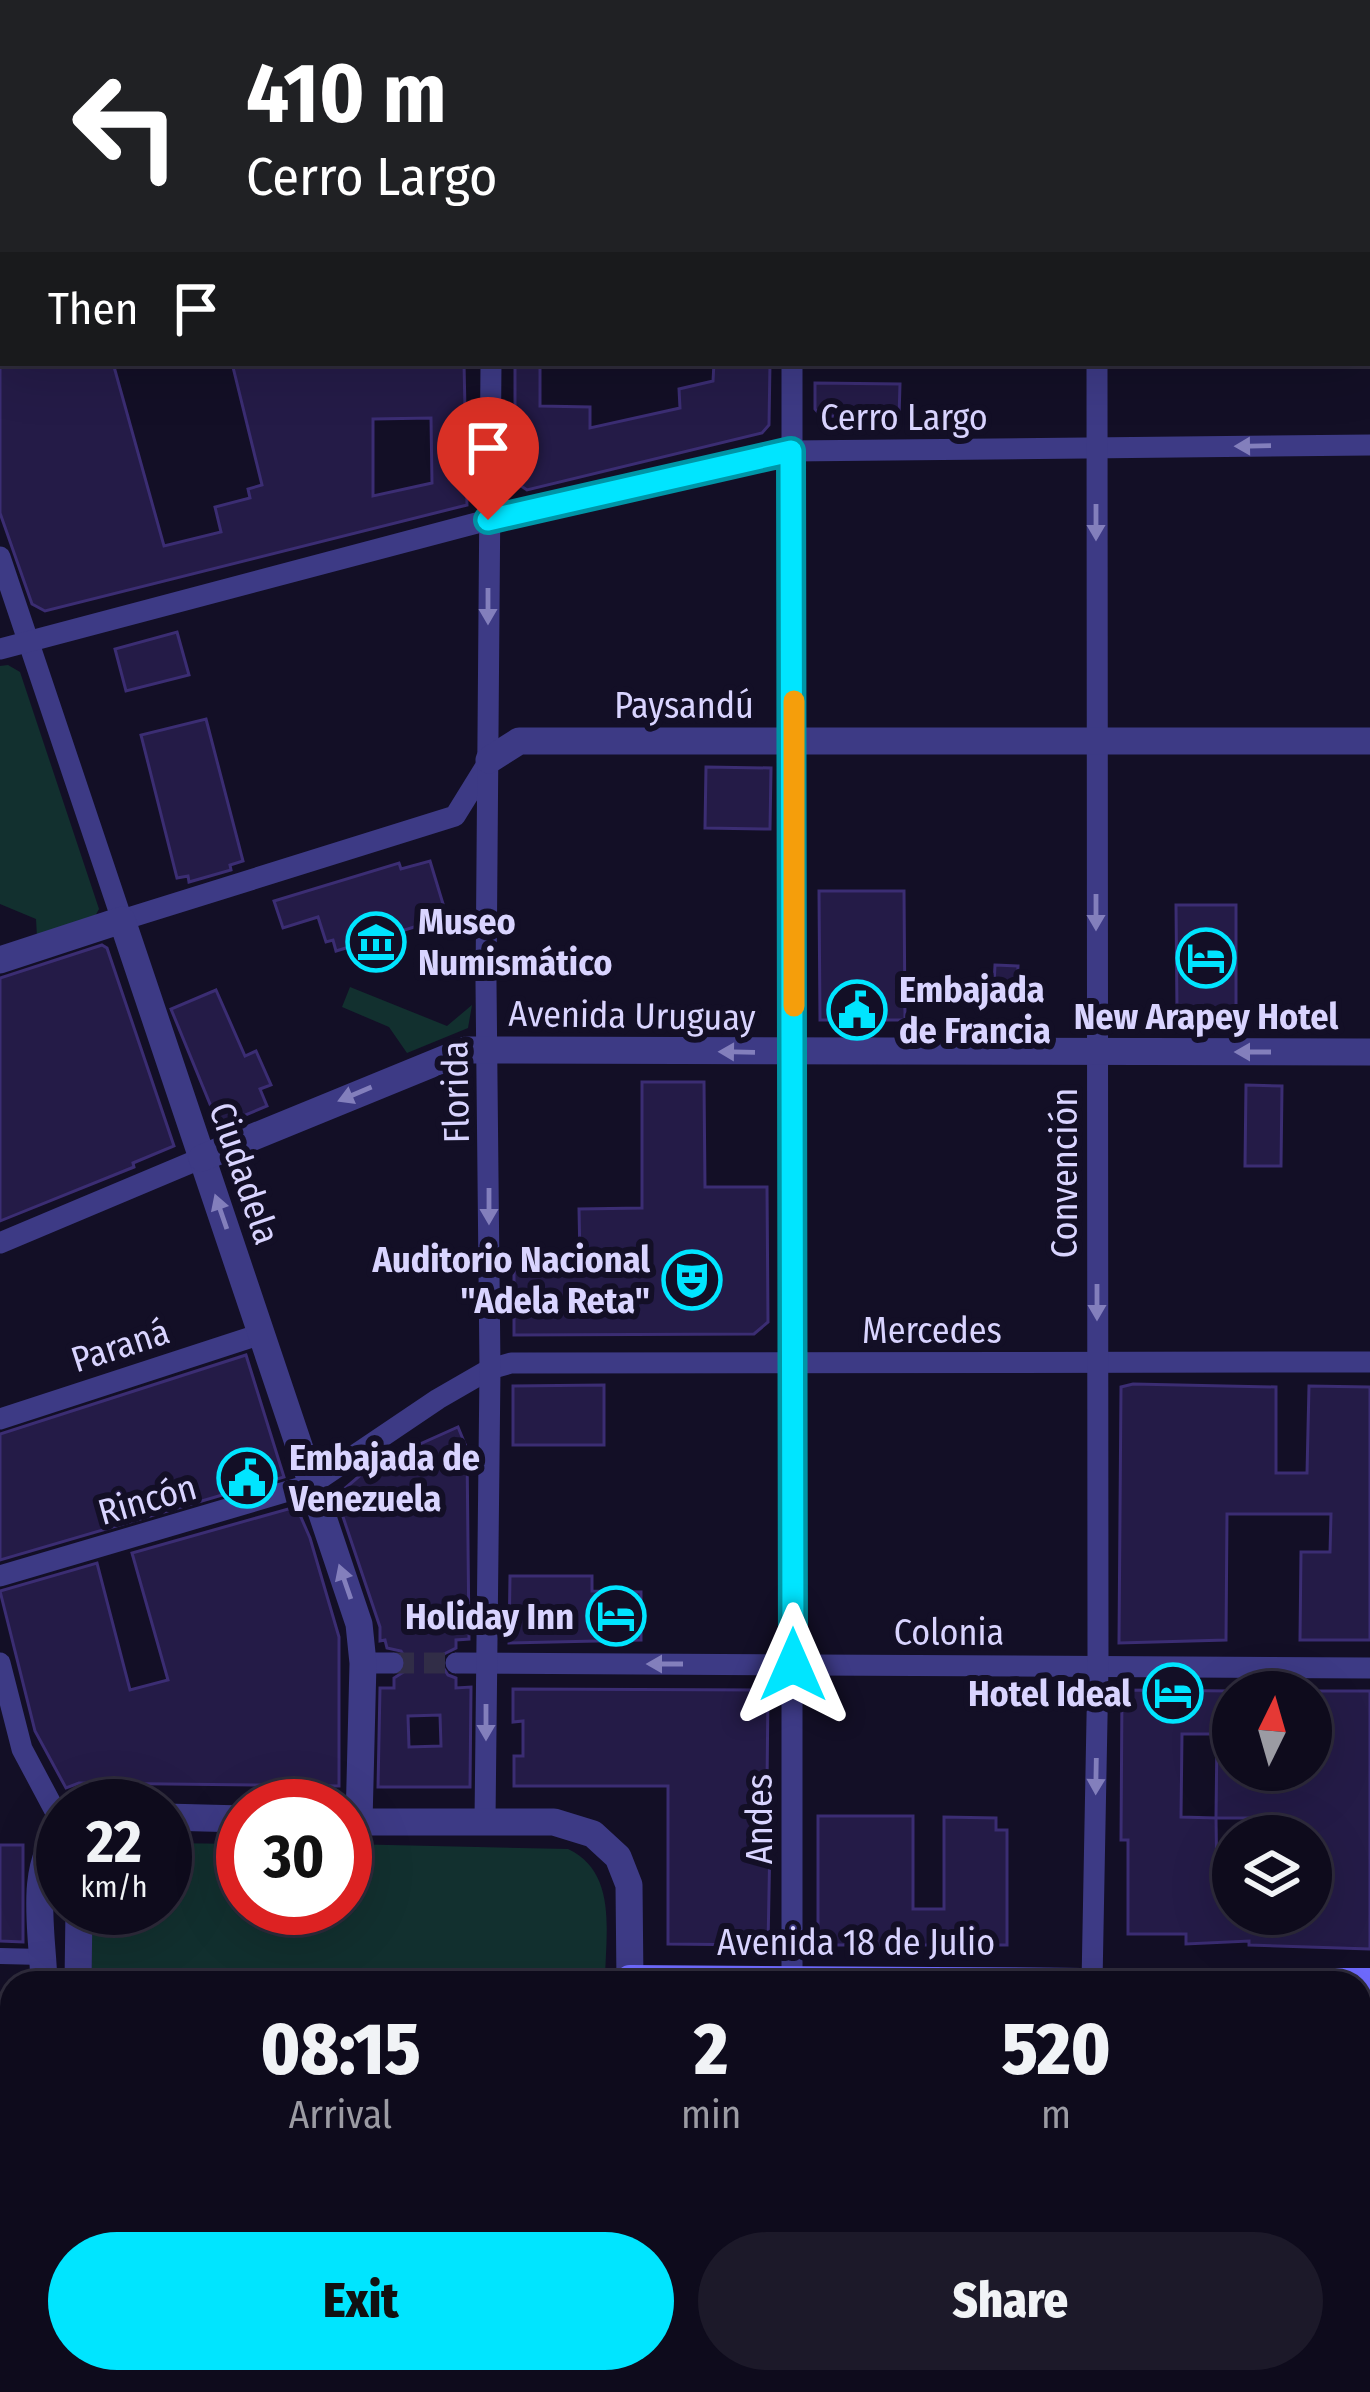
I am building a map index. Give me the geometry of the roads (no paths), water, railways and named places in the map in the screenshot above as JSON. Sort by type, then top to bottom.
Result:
[{"type":"street","name":"Florida","points":[[485,1821],[491,366]]},
{"type":"street","name":"Andes","points":[[792,366],[792,1971]]},
{"type":"street","name":"Convención","points":[[1092,1971],[1098,1666],[1097,366]]},
{"type":"street","name":"Cerro Largo","points":[[0,649],[488,520],[791,451],[1370,445]]},
{"type":"street","name":"Ciudadela","points":[[0,557],[359,1624],[363,1663],[355,1779]]},
{"type":"street","name":"Paysandú","points":[[490,760],[519,741],[1370,741]]},
{"type":"street","points":[[0,960],[455,816],[490,760]]},
{"type":"street","name":"Avenida Uruguay","points":[[202,1157],[454,1053],[488,1049],[1370,1052]]},
{"type":"street","points":[[0,1243],[202,1157]]},
{"type":"street","name":"Paraná","points":[[0,1419],[261,1334]]},
{"type":"street","name":"Mercedes","points":[[312,1484],[438,1399],[490,1369],[511,1363],[1370,1362]]},
{"type":"street","name":"Rincón","points":[[0,1576],[312,1484]]},
{"type":"street","points":[[363,1663],[393,1663]]},
{"type":"street","name":"Colonia","points":[[456,1663],[1370,1668]]},
{"type":"street","points":[[0,1664],[22,1749],[38,1779]]},
{"type":"street","points":[[372,1822],[573,1825],[607,1844],[618,1857],[629,1886],[630,1971]]},
{"type":"street","points":[[0,1956],[43,1970],[43,1935]]},
{"type":"street","points":[[79,1935],[79,1971]]},
{"type":"tunnel","points":[[393,1663],[456,1663]]},
{"type":"place","name":"Museo Numismático","points":[[376,942]]},
{"type":"place","name":"New Arapey Hotel","points":[[1206,958]]},
{"type":"place","name":"Embajada de Francia","points":[[857,1010]]},
{"type":"place","name":"Auditorio Nacional \"Adela Reta\"","points":[[692,1280]]},
{"type":"place","name":"Embajada de Venezuela","points":[[247,1478]]},
{"type":"place","name":"Holiday Inn","points":[[616,1616]]},
{"type":"place","name":"Hotel Ideal","points":[[1173,1693]]}]
